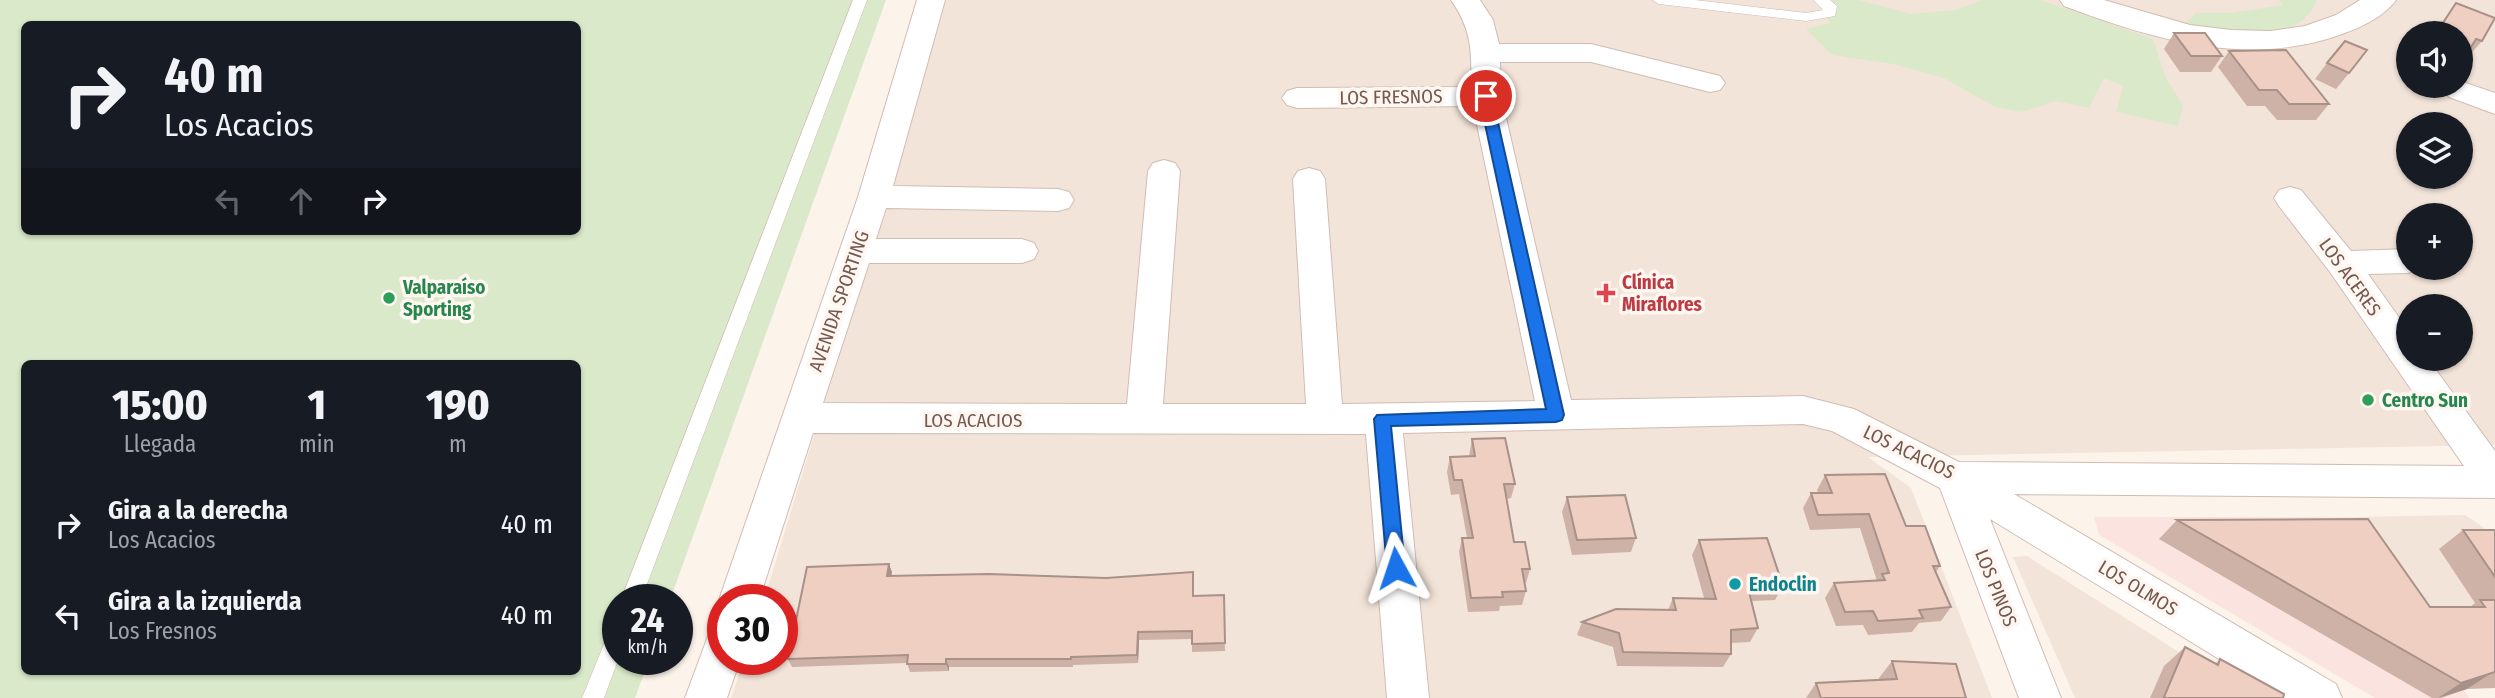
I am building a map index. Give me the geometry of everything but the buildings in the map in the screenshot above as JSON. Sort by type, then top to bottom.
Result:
[{"type":"street","name":"AVENIDA SPORTING","points":[[744,584],[874,197],[931,0]]},
{"type":"street","points":[[1465,0],[1472,6],[1485,45]]},
{"type":"street","points":[[1482,0],[1488,12],[1485,45],[1486,96],[1556,415]]},
{"type":"street","points":[[2075,0],[2167,30],[2204,37],[2269,40],[2316,36],[2342,25],[2381,0]]},
{"type":"street","points":[[1485,45],[1591,53],[1710,83]]},
{"type":"street","points":[[2473,95],[2495,104]]},
{"type":"street","name":"LOS FRESNOS","points":[[1297,98],[1486,96]]},
{"type":"street","points":[[1144,419],[1164,171]]},
{"type":"street","points":[[1309,179],[1325,419]]},
{"type":"street","points":[[874,197],[1058,200]]},
{"type":"street","name":"LOS ACERES","points":[[2290,198],[2342,263],[2396,340]]},
{"type":"street","points":[[856,251],[1027,252]]},
{"type":"street","points":[[2342,263],[2396,261]]},
{"type":"street","name":"LOS ACERES","points":[[2418,371],[2495,481]]},
{"type":"street","name":"LOS ACACIOS","points":[[801,418],[1382,419],[1803,410],[1841,419],[1955,478],[2495,481]]},
{"type":"street","points":[[1382,419],[1408,698]]},
{"type":"street","name":"LOS PINOS","points":[[1955,478],[2040,698]]},
{"type":"street","name":"LOS OLMOS","points":[[1955,478],[2321,698]]},
{"type":"street","points":[[706,698],[714,675]]},
{"type":"lane","points":[[637,584],[860,0]]},
{"type":"lane","points":[[1659,0],[1806,17],[1830,13],[1830,6],[1821,0]]},
{"type":"lane","points":[[593,698],[602,675]]},
{"type":"shaded area","points":[[946,0],[2495,0],[2495,445],[1868,457],[1911,488],[1992,698],[731,698],[739,675],[798,675],[798,584],[769,584]]},
{"type":"shaded area","points":[[2465,515],[2483,527],[2495,545],[2462,686],[2355,517]]},
{"type":"shaded area","points":[[2094,517],[2355,517],[2469,698],[2375,698],[2099,535]]},
{"type":"shaded area","points":[[2027,556],[2252,698],[2075,698],[2013,557]]},
{"type":"green space","name":"Valparaíso Sporting","points":[[0,0],[886,0],[676,584],[602,584],[602,675],[643,675],[635,698],[0,698]]},
{"type":"green space","points":[[1815,0],[1859,0],[1911,14],[1956,10],[1982,0],[2041,0],[2153,39],[2165,76],[2183,106],[2178,126],[2116,112],[2123,86],[2104,78],[2089,108],[2056,101],[2022,112],[1995,107],[1944,78],[1893,64],[1832,55],[1806,29],[1830,23]]},
{"type":"green space","points":[[2279,0],[2317,0],[2307,16],[2294,26],[2277,31],[2239,33],[2184,24],[2196,13],[2230,13],[2283,5]]},
{"type":"place","name":"Clínica Miraflores","points":[[1606,293]]},
{"type":"place","name":"Valparaíso Sporting","points":[[389,298]]},
{"type":"place","name":"Centro Sun","points":[[2368,400]]},
{"type":"place","name":"Endoclin","points":[[1735,584]]},
{"type":"route","points":[[1396,568],[1382,419],[1556,415],[1486,96]]}]
